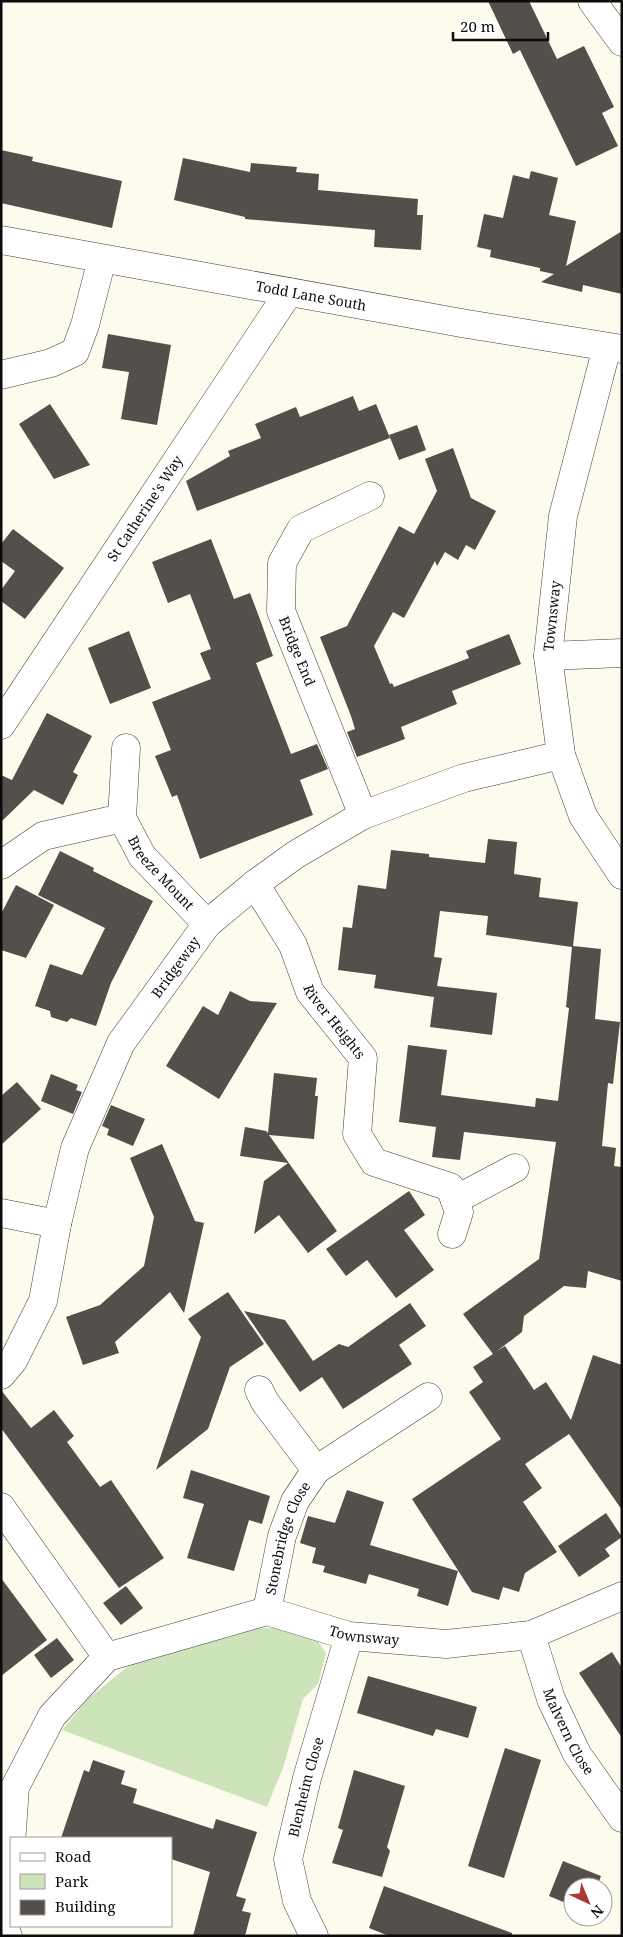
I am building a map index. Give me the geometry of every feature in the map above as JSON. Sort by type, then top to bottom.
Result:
[{"type":"street","points":[[592,1],[622,42]]},
{"type":"street","name":"Todd Lane South","points":[[1,240],[614,348]]},
{"type":"street","points":[[1,376],[51,363],[75,352],[85,326],[102,259]]},
{"type":"street","name":"St Catherine's Way","points":[[1,725],[289,292]]},
{"type":"street","name":"Townsway","points":[[614,348],[563,516],[548,656],[561,755],[583,816],[622,875]]},
{"type":"street","name":"Bridge End","points":[[363,815],[281,611],[282,563],[301,529],[370,496]]},
{"type":"street","points":[[548,656],[622,653]]},
{"type":"street","points":[[1,865],[43,836],[122,818],[126,748]]},
{"type":"street","name":"Bridgeway","points":[[1,1376],[13,1361],[42,1301],[57,1224],[75,1148],[121,1043],[207,924],[255,884],[295,855],[363,815],[464,778],[561,755]]},
{"type":"street","name":"Breeze Mount","points":[[122,818],[142,856],[207,924]]},
{"type":"street","name":"River Heights","points":[[255,884],[293,945],[310,992],[363,1058],[357,1134],[374,1162],[450,1187],[455,1200]]},
{"type":"street","points":[[452,1234],[459,1212],[455,1200],[515,1168]]},
{"type":"street","points":[[1,1213],[57,1224]]},
{"type":"street","name":"Stonebridge Close","points":[[259,1390],[265,1402],[316,1470]]},
{"type":"street","name":"Stonebridge Close","points":[[267,1610],[282,1536],[295,1501],[316,1470],[428,1397]]},
{"type":"street","points":[[1,1507],[107,1657]]},
{"type":"street","name":"Townsway","points":[[267,1610],[349,1636],[446,1644],[530,1635],[622,1596]]},
{"type":"street","points":[[12,1837],[15,1786],[52,1716],[107,1657],[267,1610]]},
{"type":"street","name":"Malvern Close","points":[[530,1635],[551,1699],[577,1754],[622,1818]]},
{"type":"street","name":"Blenheim Close","points":[[314,1936],[297,1901],[288,1860],[307,1778],[349,1636]]},
{"type":"street","points":[[5,1932],[10,1859]]},
{"type":"green space","points":[[254,1628],[275,1628],[317,1640],[326,1653],[318,1684],[303,1699],[283,1768],[267,1807],[62,1730],[89,1698],[133,1662]]},
{"type":"building","points":[[488,1],[529,1],[557,59],[584,46],[614,107],[602,113],[618,146],[576,166],[520,50],[513,54]]},
{"type":"building","points":[[1,150],[33,157],[32,161],[122,181],[112,228],[1,203]]},
{"type":"building","points":[[183,158],[250,172],[251,163],[297,167],[296,172],[319,174],[318,190],[418,199],[417,215],[423,215],[421,250],[374,247],[375,230],[245,219],[245,217],[174,200]]},
{"type":"building","points":[[531,171],[558,178],[549,215],[576,221],[566,266],[622,231],[622,294],[583,285],[582,292],[541,282],[554,274],[540,271],[540,268],[490,257],[491,250],[477,247],[484,214],[503,218],[513,175],[529,179]]},
{"type":"building","points":[[108,334],[171,345],[157,425],[121,419],[129,372],[102,368]]},
{"type":"building","points":[[353,396],[359,411],[376,404],[390,438],[197,511],[186,481],[230,456],[228,451],[261,438],[255,424],[296,407],[300,417]]},
{"type":"building","points":[[50,404],[90,465],[54,479],[19,424]]},
{"type":"building","points":[[417,425],[426,450],[399,460],[389,435]]},
{"type":"building","points":[[453,448],[471,498],[496,511],[475,550],[466,545],[458,560],[445,552],[437,566],[435,561],[404,618],[393,612],[374,646],[390,684],[392,683],[394,687],[469,658],[466,651],[509,634],[521,664],[452,691],[457,704],[401,727],[405,739],[357,757],[347,732],[355,729],[351,716],[320,637],[347,626],[399,526],[414,534],[437,491],[425,459]]},
{"type":"building","points":[[13,529],[64,568],[25,619],[1,601],[1,590],[15,571],[1,561],[1,544]]},
{"type":"building","points":[[211,539],[234,599],[250,593],[261,622],[273,656],[256,663],[291,754],[317,744],[328,769],[300,780],[313,815],[200,859],[177,795],[172,797],[155,756],[171,750],[152,702],[211,679],[200,653],[211,649],[190,594],[168,603],[152,562]]},
{"type":"building","points":[[129,631],[151,688],[110,704],[88,648]]},
{"type":"building","points":[[47,713],[92,736],[73,772],[78,775],[63,805],[34,790],[1,822],[1,775],[12,780]]},
{"type":"building","points":[[488,839],[517,842],[514,874],[541,878],[539,897],[578,902],[573,946],[601,949],[595,1019],[620,1022],[613,1084],[608,1083],[602,1146],[616,1148],[614,1166],[622,1167],[622,1281],[588,1271],[586,1288],[564,1286],[524,1316],[522,1332],[497,1351],[505,1346],[534,1390],[546,1382],[571,1420],[593,1355],[622,1365],[622,1510],[569,1434],[525,1464],[542,1488],[523,1502],[557,1552],[525,1573],[519,1592],[503,1587],[499,1600],[472,1592],[412,1499],[501,1439],[469,1392],[483,1382],[473,1367],[493,1354],[463,1314],[539,1259],[556,1142],[464,1132],[460,1160],[432,1157],[436,1127],[399,1122],[408,1045],[447,1050],[441,1095],[535,1107],[536,1098],[558,1101],[569,1008],[566,1007],[572,947],[486,935],[488,916],[440,911],[434,957],[442,958],[437,986],[497,993],[492,1035],[430,1027],[434,997],[374,988],[376,975],[338,970],[343,927],[352,928],[358,885],[386,889],[391,850],[429,854],[429,857],[485,863]]},
{"type":"building","points":[[60,851],[94,868],[93,871],[153,901],[111,983],[96,1026],[71,1018],[67,1022],[51,1017],[50,1011],[35,1006],[50,964],[82,975],[105,928],[38,895]]},
{"type":"building","points":[[16,885],[54,905],[26,958],[1,950],[1,914]]},
{"type":"building","points":[[230,991],[250,1001],[277,1003],[219,1099],[166,1066],[203,1006],[218,1015]]},
{"type":"building","points":[[274,1073],[317,1078],[315,1096],[318,1096],[314,1139],[269,1135],[337,1231],[308,1253],[279,1215],[254,1234],[264,1181],[288,1163],[240,1156],[245,1127],[268,1133]]},
{"type":"building","points":[[51,1074],[78,1085],[76,1090],[82,1092],[73,1114],[41,1101]]},
{"type":"building","points":[[17,1082],[41,1109],[1,1145],[1,1096]]},
{"type":"building","points":[[111,1105],[145,1119],[133,1146],[107,1135],[109,1129],[102,1126]]},
{"type":"building","points":[[162,1144],[195,1221],[204,1223],[184,1313],[170,1292],[115,1342],[119,1353],[83,1365],[66,1317],[100,1305],[144,1266],[154,1217],[130,1158]]},
{"type":"building","points":[[409,1191],[425,1215],[404,1230],[434,1270],[396,1298],[367,1260],[346,1276],[326,1249]]},
{"type":"building","points":[[228,1292],[264,1344],[230,1367],[208,1429],[156,1470],[201,1337],[188,1319]]},
{"type":"building","points":[[410,1303],[426,1326],[399,1345],[412,1364],[343,1409],[322,1377],[300,1392],[244,1311],[285,1320],[313,1361],[339,1344],[348,1347]]},
{"type":"building","points":[[1,1390],[31,1428],[54,1410],[74,1436],[67,1442],[100,1487],[111,1480],[164,1558],[119,1588],[1,1428]]},
{"type":"building","points":[[191,1470],[270,1496],[262,1524],[249,1520],[234,1571],[187,1558],[204,1504],[183,1498]]},
{"type":"building","points":[[347,1490],[384,1502],[370,1545],[458,1571],[448,1606],[417,1596],[419,1589],[369,1574],[366,1584],[323,1572],[325,1566],[312,1563],[316,1548],[300,1543],[308,1516],[335,1523]]},
{"type":"building","points":[[606,1513],[622,1537],[605,1549],[610,1556],[579,1577],[558,1546]]},
{"type":"building","points":[[1,1578],[47,1640],[1,1676]]},
{"type":"building","points":[[126,1586],[143,1608],[121,1625],[103,1603]]},
{"type":"building","points":[[57,1638],[74,1660],[51,1678],[34,1655]]},
{"type":"building","points":[[612,1652],[622,1668],[622,1738],[579,1673]]},
{"type":"building","points":[[368,1676],[477,1707],[468,1738],[436,1729],[433,1736],[357,1713]]},
{"type":"building","points":[[505,1748],[541,1760],[504,1878],[468,1866]]},
{"type":"building","points":[[93,1760],[125,1771],[121,1784],[137,1789],[133,1803],[213,1829],[216,1819],[257,1832],[236,1896],[246,1899],[242,1911],[251,1913],[245,1936],[193,1936],[210,1872],[172,1859],[172,1837],[61,1837],[84,1770],[89,1772]]},
{"type":"building","points":[[354,1770],[405,1786],[387,1847],[390,1851],[382,1877],[332,1863],[343,1830],[338,1828]]},
{"type":"building","points":[[563,1861],[601,1876],[563,1877],[563,1902],[549,1896]]},
{"type":"building","points":[[384,1886],[512,1933],[512,1936],[389,1936],[369,1928]]}]
